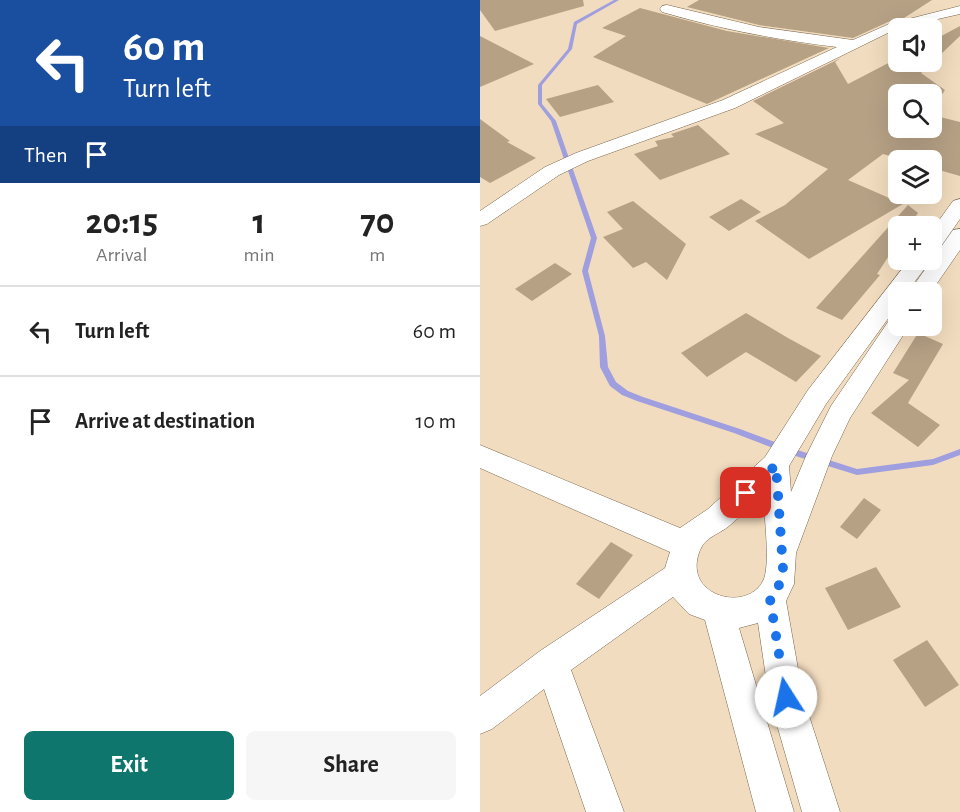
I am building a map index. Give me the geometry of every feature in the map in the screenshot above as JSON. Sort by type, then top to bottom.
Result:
[{"type":"street","points":[[954,0],[960,2]]},
{"type":"street","points":[[667,9],[704,21],[763,33],[853,44]]},
{"type":"street","points":[[480,220],[552,171],[582,157],[729,104],[853,44],[894,27],[960,10]]},
{"type":"street","points":[[942,230],[960,206]]},
{"type":"street","points":[[927,282],[960,235]]},
{"type":"street","points":[[480,717],[684,559],[701,527],[716,521],[781,455],[817,397],[912,270]]},
{"type":"street","points":[[781,553],[816,463],[840,413],[891,336]]},
{"type":"street","points":[[684,559],[691,596],[703,607],[719,613],[737,615],[755,610],[770,599],[779,585],[783,569],[781,455]]},
{"type":"street","points":[[480,456],[684,559]]},
{"type":"street","points":[[770,599],[786,697],[820,812]]},
{"type":"street","points":[[719,613],[775,812]]},
{"type":"street","points":[[552,663],[605,812]]},
{"type":"building","points":[[480,0],[583,0],[584,6],[495,31],[480,10]]},
{"type":"building","points":[[699,0],[932,0],[904,18],[888,18],[888,22],[853,38],[759,25],[687,7]]},
{"type":"building","points":[[640,8],[727,31],[829,48],[707,104],[593,57],[626,36],[602,28]]},
{"type":"building","points":[[960,26],[960,36],[942,53],[942,36]]},
{"type":"building","points":[[480,36],[534,64],[480,87]]},
{"type":"building","points":[[841,58],[835,62],[848,84],[888,63],[888,72],[922,72],[937,84],[888,84],[888,138],[942,138],[942,118],[960,122],[960,176],[942,171],[942,150],[888,150],[888,155],[883,154],[848,180],[888,197],[888,204],[903,204],[809,259],[755,221],[785,205],[828,169],[755,134],[784,123],[753,101]]},
{"type":"building","points":[[598,85],[614,102],[560,117],[546,99]]},
{"type":"building","points":[[480,119],[510,141],[507,142],[536,158],[490,183],[480,177]]},
{"type":"building","points":[[698,125],[730,154],[660,180],[634,154],[658,146],[655,141],[674,137],[671,134]]},
{"type":"building","points":[[741,199],[761,212],[729,231],[709,217]]},
{"type":"building","points":[[633,201],[686,244],[667,280],[646,262],[633,268],[603,237],[623,229],[607,212]]},
{"type":"building","points":[[908,205],[918,213],[916,216],[898,216]]},
{"type":"building","points":[[888,227],[888,257],[877,274],[880,275],[842,320],[816,308]]},
{"type":"building","points":[[555,263],[572,274],[532,301],[515,289]]},
{"type":"building","points":[[746,313],[821,356],[796,382],[746,352],[707,377],[681,353]]},
{"type":"building","points":[[916,336],[925,336],[943,344],[908,403],[940,425],[918,447],[871,413],[909,380],[893,373]]},
{"type":"building","points":[[864,498],[881,510],[857,539],[840,527]]},
{"type":"building","points":[[611,542],[633,555],[599,599],[576,584]]},
{"type":"building","points":[[876,567],[901,607],[848,630],[825,588]]},
{"type":"building","points":[[927,640],[959,685],[925,707],[893,660]]},
{"type":"waterway","points":[[617,0],[575,23],[570,49],[540,85],[540,104],[553,121],[594,238],[585,271],[602,336],[604,367],[613,384],[625,393],[640,399],[857,472],[933,462],[960,452]]},
{"type":"route","points":[[746,493],[776,465],[783,569],[779,585],[770,599],[786,697]]}]
